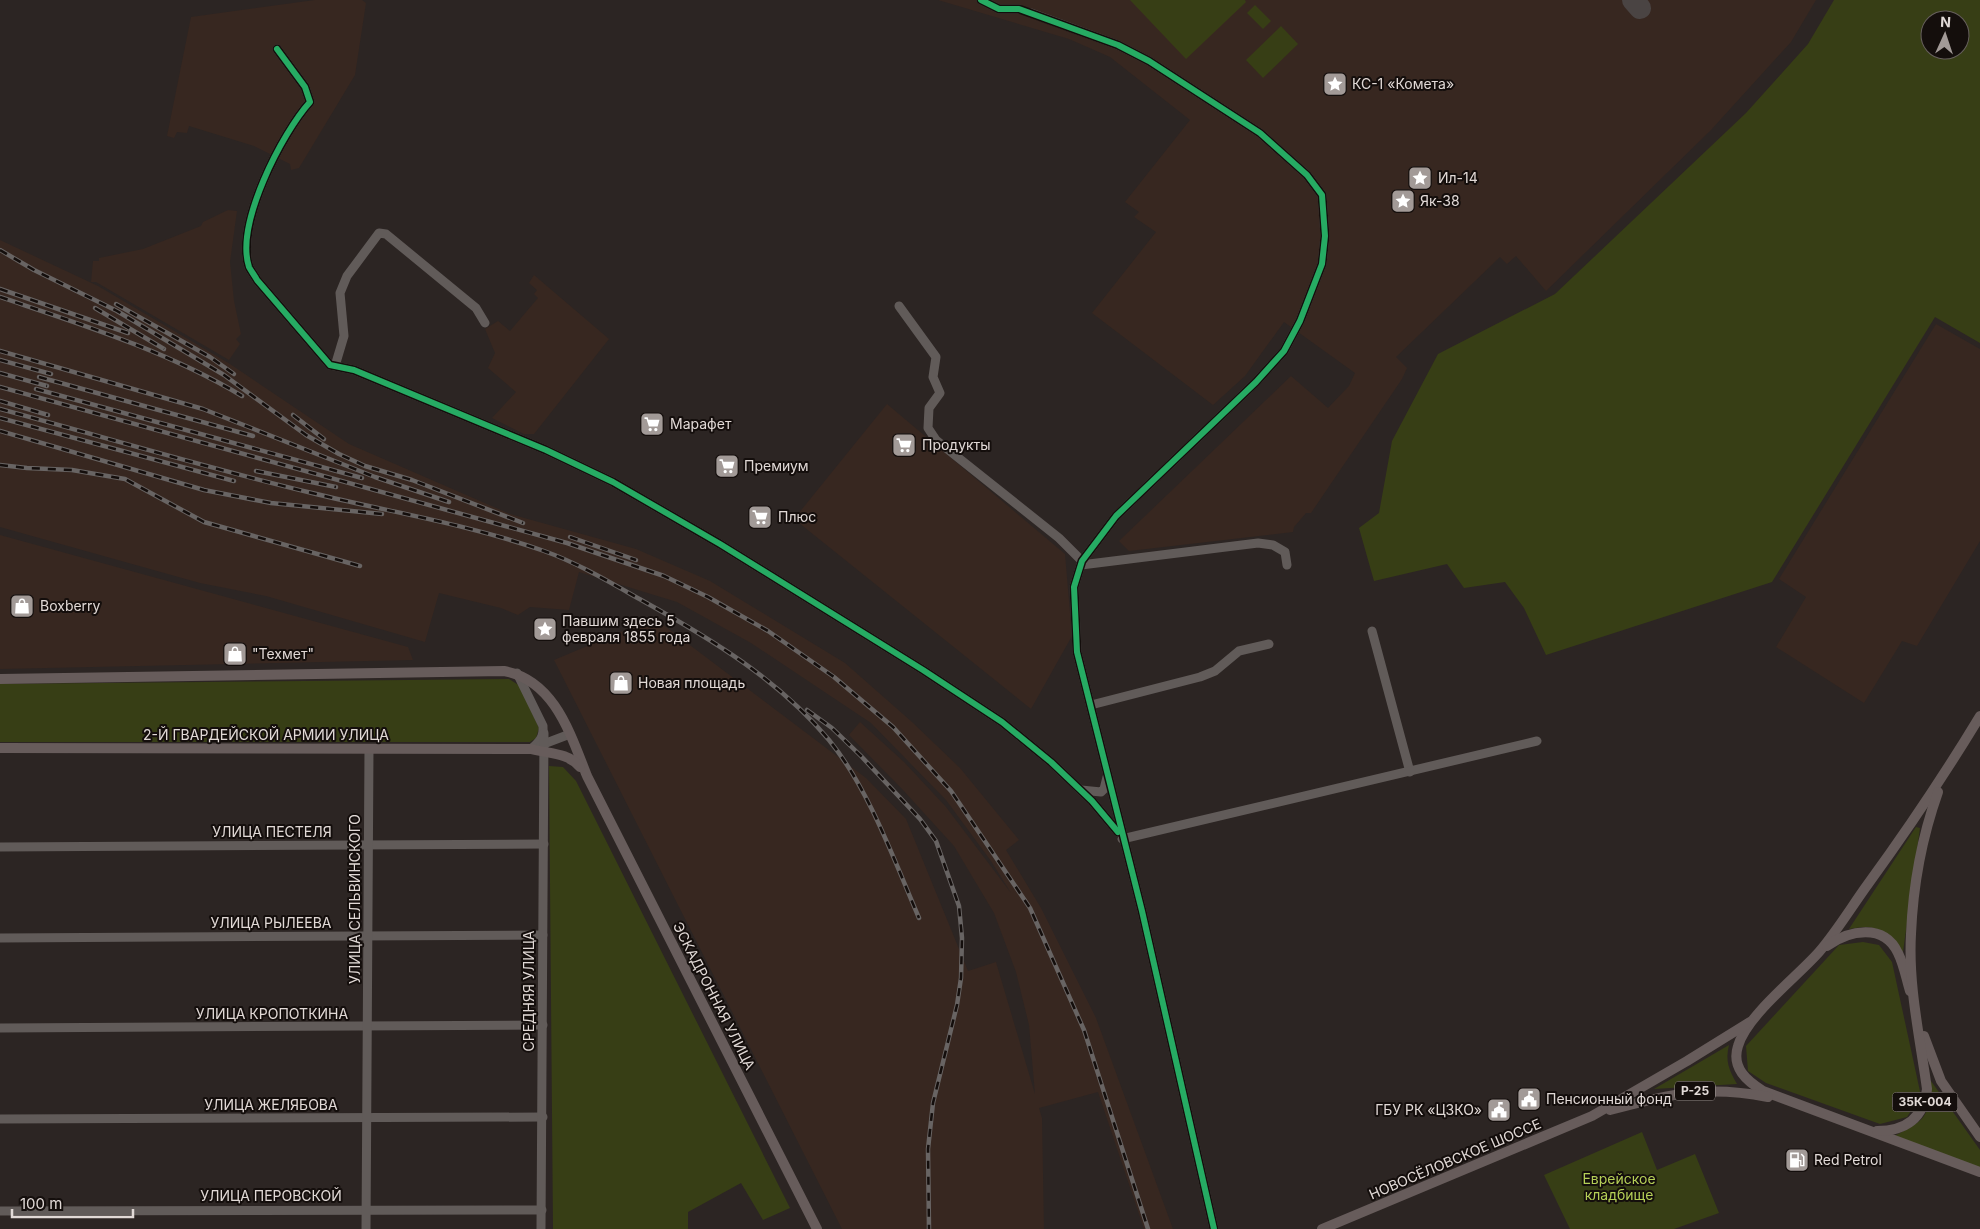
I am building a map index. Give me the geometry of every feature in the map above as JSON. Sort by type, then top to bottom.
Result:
[{"type":"main road","points":[[0,679],[504,671],[517,673],[540,686],[563,718],[588,776]]},
{"type":"main road","points":[[1820,951],[1943,777],[1980,716]]},
{"type":"main road","name":"2-Й ГВАРДЕЙСКОЙ АРМИИ УЛИЦА","points":[[0,748],[545,748],[574,759],[588,776]]},
{"type":"main road","name":"ЭСКАДРОННАЯ УЛИЦА","points":[[588,776],[817,1229]]},
{"type":"main road","points":[[1917,1018],[1911,934],[1914,897],[1927,823],[1943,777]]},
{"type":"main road","name":"35К-004","points":[[1980,1137],[1941,1081],[1917,1018],[1897,951],[1890,942],[1878,934],[1865,931],[1853,932],[1837,939],[1820,951],[1753,1020],[1738,1045],[1737,1061],[1742,1075],[1763,1091],[1980,1172]]},
{"type":"main road","name":"35К-004","points":[[1854,1126],[1878,1131],[1890,1130],[1907,1125],[1920,1114],[1927,1089],[1917,1018]]},
{"type":"main road","name":"НОВОСЁЛОВСКОЕ ШОССЕ","points":[[1322,1229],[1597,1113],[1688,1061],[1753,1020]]},
{"type":"main road","name":"НОВОСЁЛОВСКОЕ ШОССЕ","points":[[1597,1113],[1676,1093],[1704,1091],[1755,1094],[1796,1104]]},
{"type":"street","points":[[981,0],[999,9],[1019,9]]},
{"type":"street","points":[[1031,14],[1118,45],[1149,61],[1260,133],[1307,174],[1322,195],[1325,236],[1320,274],[1300,321],[1284,351],[1256,382],[1116,516],[1081,563],[1074,587],[1077,652],[1122,839],[1142,911],[1214,1229]]},
{"type":"street","points":[[277,49],[305,87],[310,102],[301,112],[269,165],[255,204],[247,242],[249,267],[257,280],[330,365],[354,370],[458,412],[546,450],[621,486],[923,670],[1002,722],[1051,762],[1081,790],[1114,825],[1122,839]]},
{"type":"street","points":[[335,366],[344,336],[340,293],[352,268],[379,233],[386,234],[476,308],[485,323]]},
{"type":"street","points":[[899,306],[936,357],[933,377],[940,393],[929,408],[928,428],[936,440],[1059,538],[1081,563]]},
{"type":"street","points":[[1081,563],[1258,543],[1273,545],[1285,552],[1287,565]]},
{"type":"street","points":[[1372,631],[1410,772]]},
{"type":"street","points":[[1091,704],[1200,677],[1215,671],[1239,651],[1269,644]]},
{"type":"street","name":"СРЕДНЯЯ УЛИЦА","points":[[517,673],[543,726],[545,748],[541,1229]]},
{"type":"street","points":[[531,749],[541,740],[544,733]]},
{"type":"street","points":[[545,748],[570,734]]},
{"type":"street","points":[[1122,839],[1537,741]]},
{"type":"street","name":"УЛИЦА СЕЛЬВИНСКОГО","points":[[366,1229],[369,749]]},
{"type":"street","points":[[1081,790],[1101,792],[1106,785],[1107,772]]},
{"type":"street","name":"УЛИЦА ПЕСТЕЛЯ","points":[[0,847],[544,844]]},
{"type":"street","name":"УЛИЦА РЫЛЕЕВА","points":[[0,938],[543,935]]},
{"type":"street","name":"УЛИЦА КРОПОТКИНА","points":[[0,1028],[543,1025]]},
{"type":"street","name":"УЛИЦА ЖЕЛЯБОВА","points":[[0,1119],[543,1117]]},
{"type":"street","name":"УЛИЦА ПЕРОВСКОЙ","points":[[0,1211],[542,1210]]},
{"type":"shaded area","points":[[315,0],[362,0],[366,3],[355,75],[299,168],[291,170],[290,164],[254,146],[189,126],[187,133],[177,132],[174,138],[167,136],[191,17]]},
{"type":"shaded area","points":[[938,0],[1816,0],[1791,42],[1711,130],[1546,291],[1516,256],[1507,264],[1500,257],[1396,357],[1407,368],[1402,379],[1311,513],[1306,513],[1294,527],[1293,532],[1129,551],[1119,541],[1291,376],[1328,408],[1349,386],[1355,373],[1284,322],[1245,376],[1213,405],[1092,313],[1156,232],[1134,217],[1139,212],[1125,202],[1190,120],[1110,57],[1069,39]]},
{"type":"shaded area","points":[[228,210],[237,211],[230,262],[234,301],[241,334],[236,339],[240,344],[229,360],[96,282],[91,282],[93,261],[99,261],[99,258],[143,249],[201,226],[203,222]]},
{"type":"shaded area","points":[[0,240],[98,286],[230,364],[349,444],[510,514],[636,549],[710,581],[845,663],[912,722],[960,768],[1019,840],[1006,850],[1041,908],[1096,1018],[1173,1229],[1144,1229],[1098,1092],[1039,1108],[1042,1118],[1044,1229],[842,1229],[554,660],[654,618],[866,778],[906,819],[968,971],[996,962],[1035,1094],[1029,1025],[1016,972],[994,913],[954,846],[849,735],[860,722],[904,762],[946,807],[1011,893],[991,861],[946,800],[871,723],[751,643],[677,602],[579,572],[569,610],[530,607],[518,615],[501,608],[439,593],[425,642],[266,596],[200,583],[0,527]]},
{"type":"shaded area","points":[[534,275],[609,339],[534,434],[524,434],[492,418],[516,392],[488,368],[495,353],[485,329],[498,321],[510,331],[538,298],[534,294],[537,290],[529,283]]},
{"type":"shaded area","points":[[1936,324],[1980,349],[1980,541],[1917,646],[1902,641],[1864,703],[1776,647],[1806,597],[1779,579]]},
{"type":"shaded area","points":[[887,404],[1065,554],[1072,636],[1031,709],[794,519]]},
{"type":"shaded area","points":[[0,535],[408,647],[413,660],[0,669]]},
{"type":"green space","points":[[1130,0],[1245,0],[1246,2],[1186,59]]},
{"type":"green space","points":[[1834,0],[1980,0],[1980,343],[1935,317],[1772,582],[1546,655],[1524,608],[1505,582],[1464,588],[1447,564],[1374,581],[1359,528],[1379,513],[1392,441],[1438,354],[1555,294],[1746,113],[1808,44]]},
{"type":"green space","points":[[1255,5],[1271,21],[1263,29],[1247,13]]},
{"type":"green space","points":[[1281,26],[1298,44],[1263,78],[1246,60]]},
{"type":"green space","points":[[509,679],[520,686],[539,728],[536,738],[530,742],[0,742],[0,684]]},
{"type":"green space","points":[[549,766],[563,767],[576,781],[790,1208],[763,1220],[741,1183],[688,1212],[688,1229],[553,1229]]},
{"type":"green space","points":[[1916,827],[1920,828],[1903,952],[1891,938],[1880,930],[1867,927],[1849,929]]},
{"type":"green space","points":[[1863,942],[1879,945],[1892,962],[1921,1096],[1907,1117],[1880,1124],[1766,1083],[1748,1071],[1746,1046],[1839,945]]},
{"type":"green space","points":[[1729,1045],[1728,1065],[1737,1084],[1654,1089]]},
{"type":"green space","points":[[1931,1081],[1980,1150],[1980,1169],[1894,1136],[1913,1126],[1924,1116],[1929,1103]]},
{"type":"green space","name":"Еврейское кладбище","points":[[1642,1132],[1657,1170],[1695,1154],[1719,1213],[1674,1229],[1570,1229],[1544,1175]]},
{"type":"taxiway","points":[[1633,0],[1640,8]]},
{"type":"railway","points":[[0,250],[34,270],[117,311],[224,375],[306,435],[339,454],[365,466],[412,480],[523,523]]},
{"type":"railway","points":[[0,289],[128,333]]},
{"type":"railway","points":[[0,297],[154,352],[184,365],[242,396]]},
{"type":"railway","points":[[116,304],[210,357],[234,374]]},
{"type":"railway","points":[[95,308],[164,349]]},
{"type":"railway","points":[[0,351],[203,409],[375,477],[449,502]]},
{"type":"railway","points":[[0,360],[51,374]]},
{"type":"railway","points":[[0,373],[47,386]]},
{"type":"railway","points":[[39,377],[253,436]]},
{"type":"railway","points":[[0,387],[567,543],[664,576],[708,597],[768,631],[834,677],[893,727],[951,791],[1030,908],[1084,1030],[1148,1229]]},
{"type":"railway","points":[[36,389],[362,478]]},
{"type":"railway","points":[[0,401],[48,415]]},
{"type":"railway","points":[[0,409],[273,483],[487,533],[557,556],[607,580],[694,630],[742,662],[766,679],[809,718],[829,740],[856,780],[880,826],[919,918]]},
{"type":"railway","points":[[293,415],[324,439]]},
{"type":"railway","points":[[0,418],[234,481]]},
{"type":"railway","points":[[0,431],[204,490],[271,503],[382,514]]},
{"type":"railway","points":[[0,465],[72,470],[125,479],[204,522],[360,566]]},
{"type":"railway","points":[[256,471],[336,487]]},
{"type":"railway","points":[[570,537],[636,560]]},
{"type":"railway","points":[[807,710],[832,728],[920,819],[936,841],[959,906],[962,938],[961,978],[957,1005],[933,1103],[928,1149],[929,1229]]},
{"type":"cycle path","points":[[981,0],[999,9],[1019,9],[1118,45],[1149,61],[1260,133],[1307,175],[1322,195],[1325,236],[1322,264],[1300,321],[1284,351],[1256,382],[1116,516],[1082,561],[1074,587],[1077,652],[1142,911],[1214,1229]]},
{"type":"cycle path","points":[[277,49],[305,87],[310,102],[299,116],[275,156],[255,204],[246,249],[249,267],[257,280],[330,365],[354,370],[546,450],[613,482],[720,544],[923,670],[1002,722],[1051,762],[1092,801],[1118,832]]},
{"type":"place","name":"КС-1 «Комета»","points":[[1335,84]]},
{"type":"place","name":"Ил-14","points":[[1420,178]]},
{"type":"place","name":"Як-38","points":[[1403,201]]},
{"type":"place","name":"Марафет","points":[[652,424]]},
{"type":"place","name":"Продукты","points":[[904,445]]},
{"type":"place","name":"Премиум","points":[[727,466]]},
{"type":"place","name":"Плюс","points":[[760,517]]},
{"type":"place","name":"Boxberry","points":[[22,606]]},
{"type":"place","name":"Павшим здесь 5 февраля 1855 года","points":[[545,629]]},
{"type":"place","name":"\"Техмет\"","points":[[235,654]]},
{"type":"place","name":"Новая площадь","points":[[621,683]]},
{"type":"place","name":"Пенсионный фонд","points":[[1529,1099]]},
{"type":"place","name":"ГБУ РК «ЦЗКО»","points":[[1499,1110]]},
{"type":"place","name":"Red Petrol","points":[[1797,1160]]}]
